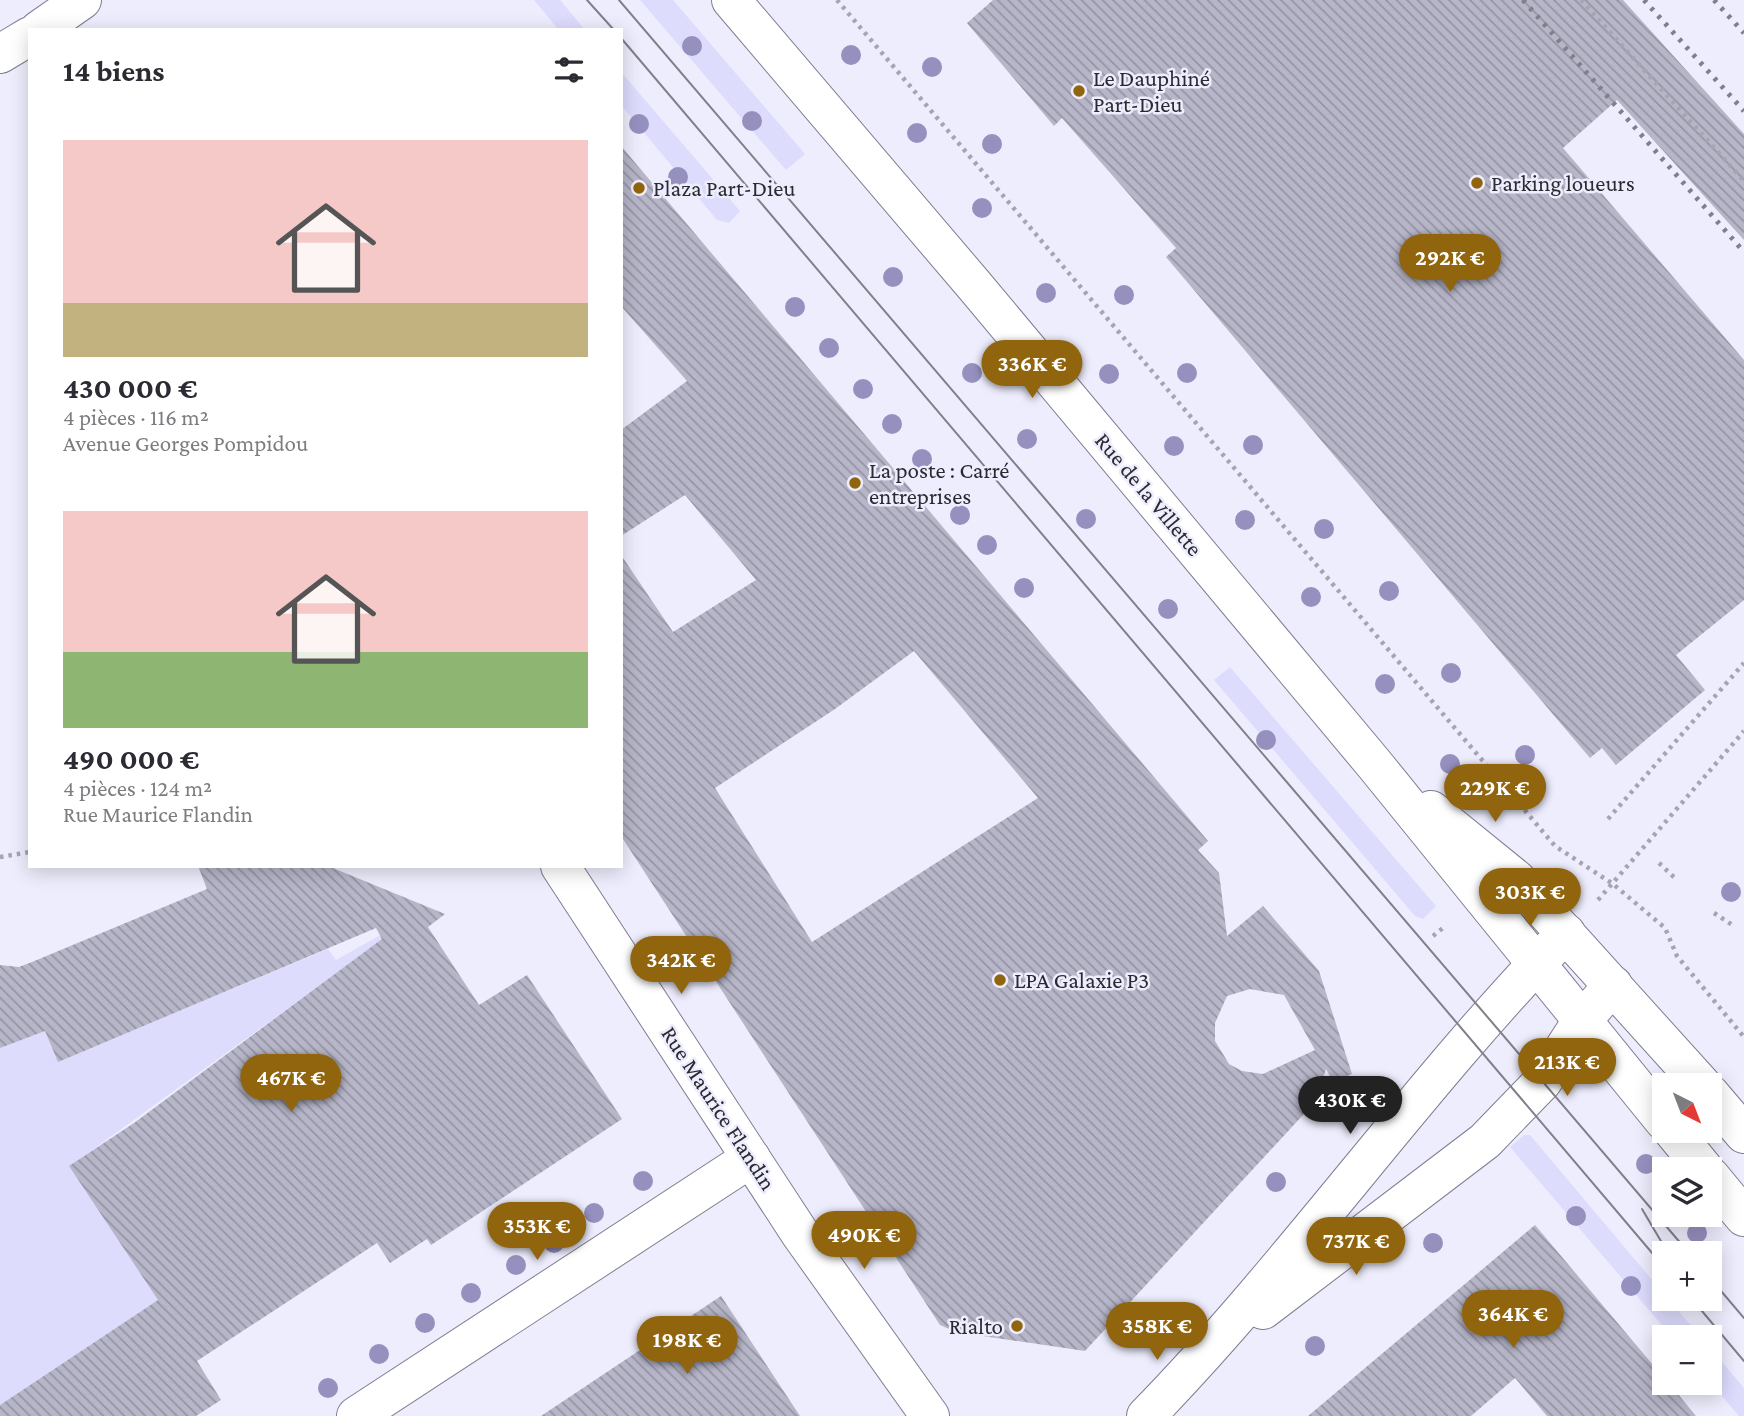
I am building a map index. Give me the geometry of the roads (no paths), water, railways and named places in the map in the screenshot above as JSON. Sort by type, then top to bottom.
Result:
[{"type":"street","points":[[37,25],[82,0]]},
{"type":"street","name":"Rue de la Villette","points":[[731,0],[974,285],[1375,765],[1652,1107]]},
{"type":"street","points":[[0,54],[28,32]]},
{"type":"street","name":"Rue de la Villette","points":[[1375,765],[1516,879],[1691,1073]]},
{"type":"street","name":"Rue Maurice Flandin","points":[[561,868],[801,1235],[930,1416]]},
{"type":"street","points":[[1146,1416],[1211,1350],[1432,1079],[1566,933]]},
{"type":"street","points":[[1211,1350],[1485,1141],[1543,1081],[1581,1022],[1613,985]]},
{"type":"street","points":[[1722,1108],[1744,1134]]},
{"type":"street","points":[[1683,1143],[1694,1157]]},
{"type":"street","points":[[356,1416],[751,1158]]},
{"type":"street","points":[[1722,1190],[1744,1217]]},
{"type":"tram line","points":[[587,0],[612,28]]},
{"type":"tram line","points":[[619,0],[1679,1241]]},
{"type":"tram line","points":[[623,40],[1652,1253]]},
{"type":"tram line","points":[[1642,1209],[1661,1241]]},
{"type":"tram line","points":[[1722,1292],[1744,1318]]},
{"type":"tram line","points":[[1702,1311],[1744,1361]]},
{"type":"railway","points":[[1523,0],[1744,252]]},
{"type":"railway","points":[[1644,0],[1744,111]]},
{"type":"railway","points":[[1714,0],[1744,33]]},
{"type":"place","name":"Le Dauphiné Part-Dieu","points":[[1079,91]]},
{"type":"place","name":"Parking loueurs","points":[[1477,183]]},
{"type":"place","name":"Plaza Part-Dieu","points":[[639,188]]},
{"type":"place","name":"La poste : Carré entreprises","points":[[855,483]]},
{"type":"place","name":"LPA Galaxie P3","points":[[1000,980]]},
{"type":"place","name":"Rialto","points":[[1017,1326]]}]
